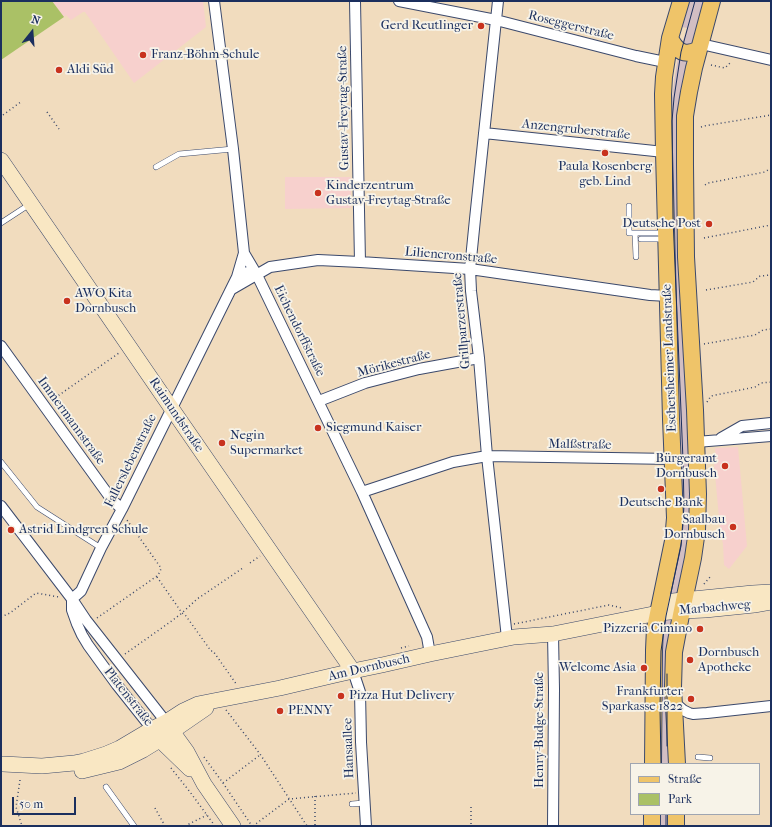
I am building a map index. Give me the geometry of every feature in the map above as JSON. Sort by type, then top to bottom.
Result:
[{"type":"main road","name":"Eschersheimer Landstraße","points":[[653,763],[655,628],[675,526],[663,94],[665,62],[670,38],[681,1]]},
{"type":"main road","name":"Eschersheimer Landstraße","points":[[678,759],[674,702],[674,652],[692,566],[697,530],[698,481],[686,257],[685,116],[689,92],[712,1]]},
{"type":"main road","points":[[670,38],[674,47],[682,52],[695,52],[700,46]]},
{"type":"main road","name":"Raimundstraße","points":[[1,160],[353,670]]},
{"type":"main road","name":"Marbachweg","points":[[659,608],[683,606],[754,592],[771,592]]},
{"type":"main road","name":"Marbachweg","points":[[683,606],[705,610],[771,602]]},
{"type":"main road","name":"Am Dornbusch","points":[[2,766],[42,766],[84,761],[106,754],[163,730],[183,711],[198,704],[224,704],[353,670],[430,654],[509,634],[547,626],[659,608]]},
{"type":"main road","name":"Am Dornbusch","points":[[509,634],[553,634],[659,608]]},
{"type":"main road","name":"Platenstraße","points":[[163,730],[186,752],[204,784],[234,826]]},
{"type":"main road","points":[[652,815],[652,826]]},
{"type":"main road","points":[[676,815],[676,826]]},
{"type":"street","name":"Eichendorffstraße","points":[[214,1],[233,148],[244,253],[258,275],[362,492],[427,636],[430,654]]},
{"type":"street","name":"Gustav-Freytag-Straße","points":[[356,1],[360,262]]},
{"type":"street","name":"Roseggerstraße","points":[[399,1],[496,20],[665,62]]},
{"type":"street","name":"Grillparzerstraße","points":[[498,1],[470,269],[487,456],[509,634]]},
{"type":"street","points":[[700,46],[771,60]]},
{"type":"street","name":"Anzengruberstraße","points":[[484,133],[664,152]]},
{"type":"street","name":"Fallerslebenstraße","points":[[72,599],[81,591],[101,548],[122,511],[232,289],[244,253]]},
{"type":"street","name":"Liliencronstraße","points":[[258,275],[270,267],[318,260],[360,262],[470,269],[650,295],[668,296]]},
{"type":"street","points":[[237,277],[243,273],[249,272],[258,275]]},
{"type":"street","points":[[232,289],[258,275]]},
{"type":"street","name":"Immermannstraße","points":[[1,346],[112,500],[122,511]]},
{"type":"street","name":"Mörikestraße","points":[[318,401],[365,383],[419,369],[479,358]]},
{"type":"street","points":[[719,439],[742,426],[771,423]]},
{"type":"street","name":"Eschersheimer Landstraße","points":[[696,442],[771,436]]},
{"type":"street","name":"Malßstraße","points":[[362,492],[453,462],[487,456],[673,459]]},
{"type":"street","name":"Platenstraße","points":[[1,506],[72,599],[163,730]]},
{"type":"street","name":"Platenstraße","points":[[72,599],[72,610],[82,635],[88,645],[117,685],[163,730]]},
{"type":"street","name":"Henry-Budge-Straße","points":[[553,634],[553,826]]},
{"type":"street","name":"Hansaallee","points":[[353,670],[360,692],[361,742],[366,826]]},
{"type":"street","points":[[674,702],[683,710],[694,714],[771,706]]},
{"type":"lane","points":[[156,167],[179,154],[233,148]]},
{"type":"lane","points":[[1,223],[31,203]]},
{"type":"lane","points":[[629,206],[629,233],[667,236]]},
{"type":"lane","points":[[635,233],[636,257]]},
{"type":"lane","points":[[641,239],[667,236]]},
{"type":"lane","points":[[1,462],[37,507],[101,548]]},
{"type":"lane","points":[[698,758],[710,758]]},
{"type":"lane","points":[[106,787],[134,826]]},
{"type":"lane","points":[[352,804],[364,803]]},
{"type":"path","points":[[711,65],[725,68],[731,62]]},
{"type":"path","points":[[3,115],[22,102]]},
{"type":"path","points":[[47,112],[59,129]]},
{"type":"path","points":[[701,127],[771,115]]},
{"type":"path","points":[[705,185],[708,183],[765,172],[771,168]]},
{"type":"path","points":[[704,238],[771,226]]},
{"type":"path","points":[[706,290],[752,282],[760,276],[771,275]]},
{"type":"path","points":[[702,344],[755,335],[763,330],[771,329]]},
{"type":"path","points":[[44,406],[121,351]]},
{"type":"path","points":[[705,405],[711,396],[755,387],[761,383],[771,382]]},
{"type":"path","points":[[97,618],[157,576],[161,568],[122,511]]},
{"type":"path","points":[[250,563],[260,555]]},
{"type":"path","points":[[125,654],[182,613],[197,599],[243,568]]},
{"type":"path","points":[[157,576],[182,613],[186,616],[211,651],[213,651],[237,685]]},
{"type":"path","points":[[704,584],[710,577]]},
{"type":"path","points":[[1,618],[36,593],[72,599]]},
{"type":"path","points":[[509,634],[547,618],[602,606],[616,606]]},
{"type":"path","points":[[224,704],[227,712],[260,754],[307,826]]},
{"type":"path","points":[[200,752],[252,826],[289,799],[364,792]]},
{"type":"path","points":[[223,783],[260,754]]},
{"type":"path","points":[[168,763],[215,826]]},
{"type":"path","points":[[20,780],[16,807],[22,826]]},
{"type":"path","points":[[314,796],[315,826]]},
{"type":"path","points":[[471,807],[471,826]]},
{"type":"path","points":[[155,808],[164,826]]},
{"type":"path","points":[[185,826],[207,815]]},
{"type":"shaded area","name":"Franz-Böhm-Schule","points":[[52,1],[203,1],[206,27],[134,83],[85,12],[71,20],[66,15],[64,17]]},
{"type":"shaded area","points":[[690,1],[707,1],[699,31],[695,30],[691,49],[681,47],[687,28],[682,27]]},
{"type":"shaded area","points":[[678,58],[687,62],[691,523],[682,595],[668,594],[678,416],[670,113]]},
{"type":"shaded area","name":"Kinderzentrum Gustav-Freytag-Straße","points":[[285,177],[351,177],[351,208],[285,209]]},
{"type":"shaded area","points":[[738,447],[747,546],[729,569],[724,565],[714,463],[716,463],[715,448]]},
{"type":"shaded area","points":[[673,618],[669,763],[659,763],[659,651],[664,620]]},
{"type":"shaded area","points":[[656,815],[672,815],[672,826],[656,826]]},
{"type":"green space","points":[[1,1],[52,1],[64,17],[1,60]]},
{"type":"tram line","points":[[661,763],[661,651],[666,616],[681,546],[684,506],[673,217],[672,121],[681,52],[695,1]]},
{"type":"tram line","points":[[667,674],[667,746]]},
{"type":"tram line","points":[[666,815],[666,826]]},
{"type":"place","name":"Gerd Reutlinger","points":[[481,26]]},
{"type":"place","name":"Franz-Böhm-Schule","points":[[143,55]]},
{"type":"place","name":"Aldi Süd","points":[[59,70]]},
{"type":"place","name":"Paula Rosenberg geb. Lind","points":[[605,153]]},
{"type":"place","name":"Kinderzentrum Gustav-Freytag-Straße","points":[[318,193]]},
{"type":"place","name":"Deutsche Post","points":[[709,224]]},
{"type":"place","name":"AWO Kita Dornbusch","points":[[67,301]]},
{"type":"place","name":"Siegmund Kaiser","points":[[318,428]]},
{"type":"place","name":"Negin Supermarket","points":[[222,443]]},
{"type":"place","name":"Bürgeramt Dornbusch","points":[[725,466]]},
{"type":"place","name":"Deutsche Bank","points":[[661,489]]},
{"type":"place","name":"Saalbau Dornbusch","points":[[733,527]]},
{"type":"place","name":"Astrid Lindgren Schule","points":[[11,530]]},
{"type":"place","name":"Pizzeria Cimino","points":[[700,629]]},
{"type":"place","name":"Dornbusch Apotheke","points":[[690,660]]},
{"type":"place","name":"Welcome Asia","points":[[644,668]]},
{"type":"place","name":"Pizza Hut Delivery","points":[[341,696]]},
{"type":"place","name":"Frankfurter Sparkasse 1822","points":[[691,699]]},
{"type":"place","name":"PENNY","points":[[280,711]]}]
